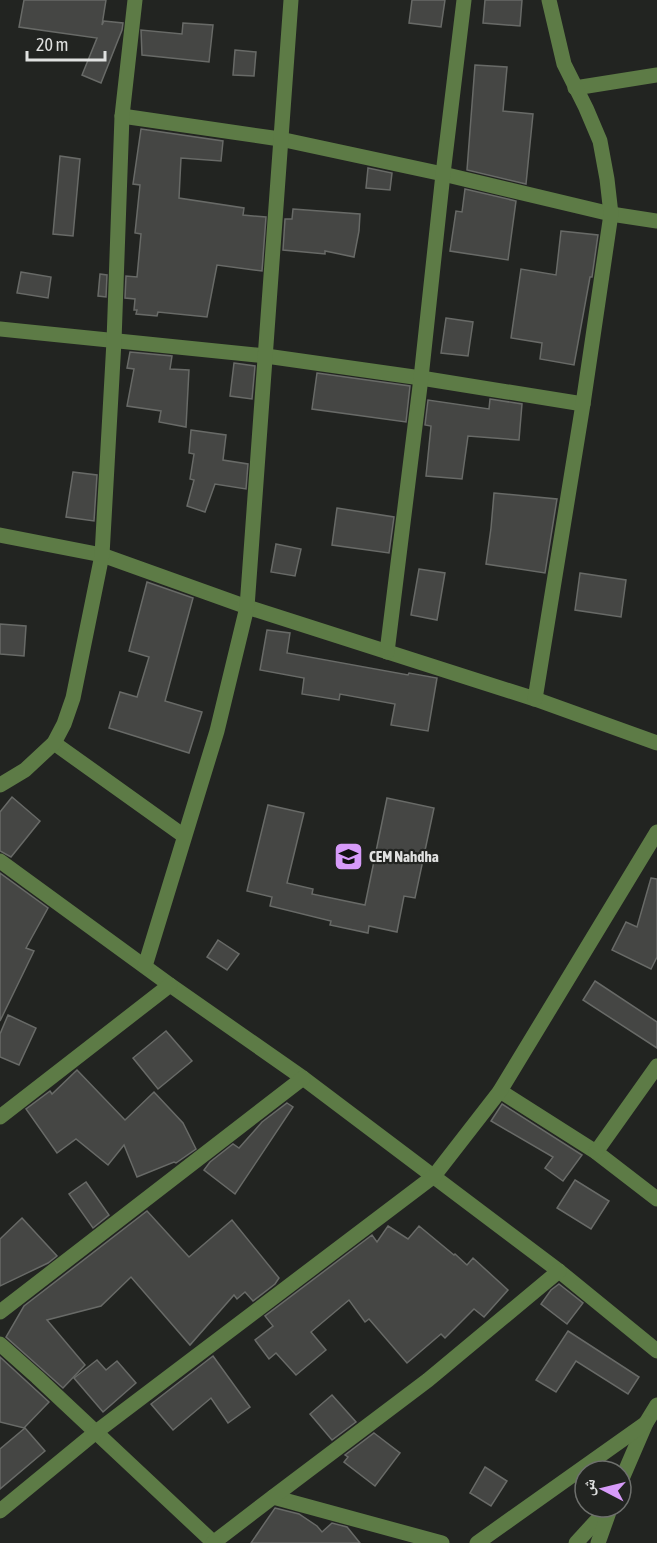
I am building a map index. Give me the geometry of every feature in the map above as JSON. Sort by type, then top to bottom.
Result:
[{"type":"street","points":[[0,785],[25,770],[54,743],[64,724],[73,698],[102,555],[114,341],[122,116],[135,0]]},
{"type":"street","points":[[145,966],[216,731],[247,607],[291,0]]},
{"type":"street","points":[[387,652],[465,0]]},
{"type":"street","points":[[535,699],[611,214],[600,141],[564,64],[549,0]]},
{"type":"street","points":[[575,88],[657,75]]},
{"type":"street","points":[[122,116],[280,139],[443,174],[611,214],[657,221]]},
{"type":"street","points":[[0,329],[266,356],[583,404]]},
{"type":"street","points":[[0,535],[102,555],[247,607],[535,699],[657,743]]},
{"type":"street","points":[[54,743],[184,836]]},
{"type":"street","points":[[0,1511],[96,1432],[434,1176],[500,1091],[657,832]]},
{"type":"street","points":[[0,861],[170,985],[303,1078],[656,1347]]},
{"type":"street","points":[[0,1117],[170,985]]},
{"type":"street","points":[[596,1152],[657,1066]]},
{"type":"street","points":[[0,1312],[303,1078]]},
{"type":"street","points":[[500,1091],[596,1152],[657,1198]]},
{"type":"street","points":[[0,1344],[214,1543],[428,1380],[559,1271]]},
{"type":"street","points":[[630,1459],[646,1423],[657,1406]]},
{"type":"street","points":[[477,1543],[646,1423]]},
{"type":"street","points":[[273,1497],[442,1543]]},
{"type":"street","points":[[576,1543],[599,1519]]},
{"type":"street","points":[[598,1543],[606,1519]]},
{"type":"building","points":[[24,0],[106,0],[102,25],[104,21],[123,23],[101,83],[82,75],[97,38],[19,27]]},
{"type":"building","points":[[412,0],[445,0],[441,27],[409,23]]},
{"type":"building","points":[[485,0],[522,0],[520,26],[483,23]]},
{"type":"building","points":[[183,23],[213,25],[209,62],[142,55],[141,30],[182,34]]},
{"type":"building","points":[[235,50],[256,52],[254,76],[233,75]]},
{"type":"building","points":[[475,65],[507,67],[503,111],[533,114],[526,184],[467,170]]},
{"type":"building","points":[[141,129],[223,141],[221,161],[181,158],[179,198],[244,208],[243,215],[266,217],[262,271],[217,265],[207,317],[158,312],[157,316],[136,314],[135,299],[125,298],[126,276],[137,277],[141,234],[135,233],[140,185],[133,184]]},
{"type":"building","points":[[60,156],[80,159],[73,236],[53,234]]},
{"type":"building","points":[[368,168],[392,173],[390,190],[366,188]]},
{"type":"building","points":[[465,189],[516,201],[508,260],[450,251],[456,211],[462,212]]},
{"type":"building","points":[[293,209],[360,214],[354,257],[325,251],[325,254],[283,250],[285,219],[292,219]]},
{"type":"building","points":[[561,231],[598,235],[574,365],[540,359],[542,343],[511,338],[521,269],[556,275]]},
{"type":"building","points":[[21,272],[51,277],[48,298],[17,293]]},
{"type":"building","points":[[100,274],[107,275],[106,297],[98,296]]},
{"type":"building","points":[[446,318],[473,322],[468,356],[441,353]]},
{"type":"building","points":[[130,352],[172,356],[170,369],[189,370],[186,427],[159,422],[161,411],[127,406],[134,369],[127,368]]},
{"type":"building","points":[[234,363],[255,366],[252,399],[230,396]]},
{"type":"building","points":[[317,373],[410,386],[406,422],[312,409]]},
{"type":"building","points":[[490,399],[522,404],[519,440],[468,436],[462,479],[426,476],[431,426],[425,425],[428,400],[489,409]]},
{"type":"building","points":[[191,430],[226,435],[223,460],[248,464],[246,489],[215,484],[205,512],[187,506],[194,480],[190,479],[194,454],[189,453]]},
{"type":"building","points":[[73,472],[97,475],[94,521],[66,517]]},
{"type":"building","points":[[494,493],[557,499],[545,573],[486,564]]},
{"type":"building","points":[[337,508],[394,517],[389,553],[332,545]]},
{"type":"building","points":[[276,544],[301,549],[295,576],[271,572]]},
{"type":"building","points":[[419,569],[445,573],[437,620],[411,615]]},
{"type":"building","points":[[580,573],[626,580],[621,617],[575,610]]},
{"type":"building","points":[[147,582],[193,598],[165,701],[202,712],[189,753],[109,728],[120,692],[137,697],[149,657],[129,651]]},
{"type":"building","points":[[0,624],[26,626],[24,656],[0,654]]},
{"type":"building","points":[[267,630],[290,633],[287,653],[408,675],[409,673],[437,678],[428,731],[391,725],[395,704],[340,694],[339,700],[302,694],[304,678],[260,670]]},
{"type":"building","points":[[12,797],[40,821],[11,857],[0,851],[0,812]]},
{"type":"building","points":[[387,798],[434,808],[415,898],[404,896],[397,932],[369,926],[368,933],[330,925],[331,921],[270,906],[272,897],[247,891],[268,805],[304,813],[287,883],[313,889],[312,894],[365,905]]},
{"type":"building","points":[[0,873],[48,908],[26,948],[34,951],[0,1021]]},
{"type":"building","points":[[651,878],[657,879],[657,957],[651,969],[612,950],[626,922],[637,927]]},
{"type":"building","points":[[218,940],[239,954],[227,970],[207,957]]},
{"type":"building","points":[[595,981],[657,1022],[657,1048],[583,1000]]},
{"type":"building","points":[[8,1015],[36,1028],[19,1065],[0,1057],[0,1034]]},
{"type":"building","points":[[166,1031],[192,1061],[158,1089],[133,1058]]},
{"type":"building","points":[[77,1070],[125,1120],[154,1092],[183,1123],[196,1149],[176,1163],[137,1177],[124,1145],[108,1165],[76,1139],[57,1153],[26,1109],[50,1091],[52,1094]]},
{"type":"building","points":[[287,1103],[293,1107],[235,1194],[204,1170],[210,1162],[233,1144],[239,1148],[262,1122]]},
{"type":"building","points":[[502,1104],[582,1155],[563,1181],[545,1168],[553,1157],[491,1121]]},
{"type":"building","points":[[575,1180],[609,1201],[591,1229],[557,1208]]},
{"type":"building","points":[[86,1182],[109,1215],[93,1228],[69,1194]]},
{"type":"building","points":[[147,1211],[189,1257],[232,1220],[279,1278],[275,1284],[253,1301],[245,1292],[237,1299],[234,1295],[190,1345],[131,1277],[101,1306],[47,1320],[85,1365],[63,1388],[6,1337],[24,1306]]},
{"type":"building","points":[[22,1218],[57,1256],[48,1263],[0,1286],[0,1239]]},
{"type":"building","points":[[388,1226],[408,1239],[419,1226],[467,1265],[473,1258],[508,1290],[484,1317],[474,1309],[445,1338],[441,1334],[407,1363],[369,1319],[365,1322],[349,1300],[311,1332],[326,1350],[296,1375],[276,1353],[269,1359],[255,1340],[273,1326],[265,1316],[372,1235],[377,1242]]},
{"type":"building","points":[[559,1284],[583,1303],[567,1324],[541,1304],[551,1290]]},
{"type":"building","points":[[568,1331],[639,1377],[628,1394],[576,1361],[556,1392],[536,1380]]},
{"type":"building","points":[[213,1356],[250,1407],[228,1423],[211,1398],[173,1430],[151,1404]]},
{"type":"building","points":[[0,1357],[49,1402],[24,1428],[0,1422]]},
{"type":"building","points":[[97,1360],[106,1370],[117,1361],[136,1383],[103,1412],[74,1378]]},
{"type":"building","points":[[332,1395],[356,1422],[332,1440],[310,1414]]},
{"type":"building","points":[[25,1428],[45,1451],[0,1489],[0,1449]]},
{"type":"building","points":[[374,1433],[400,1453],[375,1486],[344,1462],[348,1457],[345,1455]]},
{"type":"building","points":[[485,1467],[507,1481],[491,1506],[470,1493]]},
{"type":"building","points":[[275,1508],[299,1514],[322,1532],[332,1523],[347,1527],[360,1543],[251,1543]]},
{"type":"place","name":"CEM Nahdha","points":[[348,857]]}]
